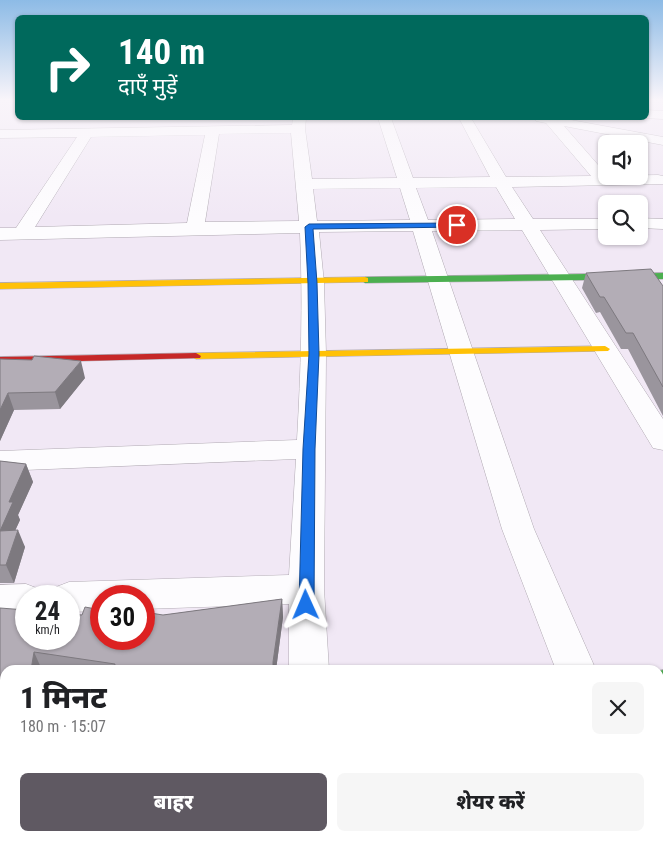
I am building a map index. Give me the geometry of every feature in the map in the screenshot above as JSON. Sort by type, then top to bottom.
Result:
[{"type":"street","points":[[22,233],[83,138]]},
{"type":"street","points":[[195,228],[211,138]]},
{"type":"street","points":[[300,138],[313,283],[314,354],[309,449],[306,589],[309,665]]},
{"type":"street","points":[[391,138],[422,226],[437,279],[518,529],[574,665]]},
{"type":"street","points":[[476,138],[501,182],[663,440]]},
{"type":"street","points":[[565,138],[598,174]]},
{"type":"street","points":[[648,180],[658,180]]},
{"type":"street","points":[[304,184],[598,181]]},
{"type":"street","points":[[648,223],[663,224]]},
{"type":"street","points":[[0,234],[195,228],[598,224]]},
{"type":"street","points":[[0,286],[313,283],[437,279],[561,279],[663,276]]},
{"type":"street","points":[[0,360],[605,349]]},
{"type":"street","points":[[0,461],[309,449]]},
{"type":"street","points":[[80,597],[306,589]]},
{"type":"street","points":[[0,600],[15,599]]},
{"type":"building","points":[[651,269],[663,286],[663,387],[633,333],[626,333],[604,297],[600,297],[586,273]]},
{"type":"building","points":[[34,356],[81,361],[55,392],[8,393],[0,410],[0,359],[32,360]]},
{"type":"building","points":[[0,461],[26,464],[9,502],[13,502],[0,531]]},
{"type":"building","points":[[18,530],[6,565],[0,565],[0,531]]},
{"type":"building","points":[[282,599],[273,665],[115,665],[34,652],[32,665],[0,665],[0,608],[15,609],[15,650],[80,650],[80,615],[82,615],[85,607],[90,608],[90,650],[155,650],[155,614],[163,615]]},
{"type":"traffic: fast","points":[[365,280],[663,276]]},
{"type":"traffic: slow","points":[[0,286],[365,280]]},
{"type":"traffic: slow","points":[[196,356],[605,349]]},
{"type":"traffic: jam","points":[[0,360],[196,356]]},
{"type":"route","points":[[306,605],[309,449],[314,354],[313,283],[309,227],[457,225]]}]
